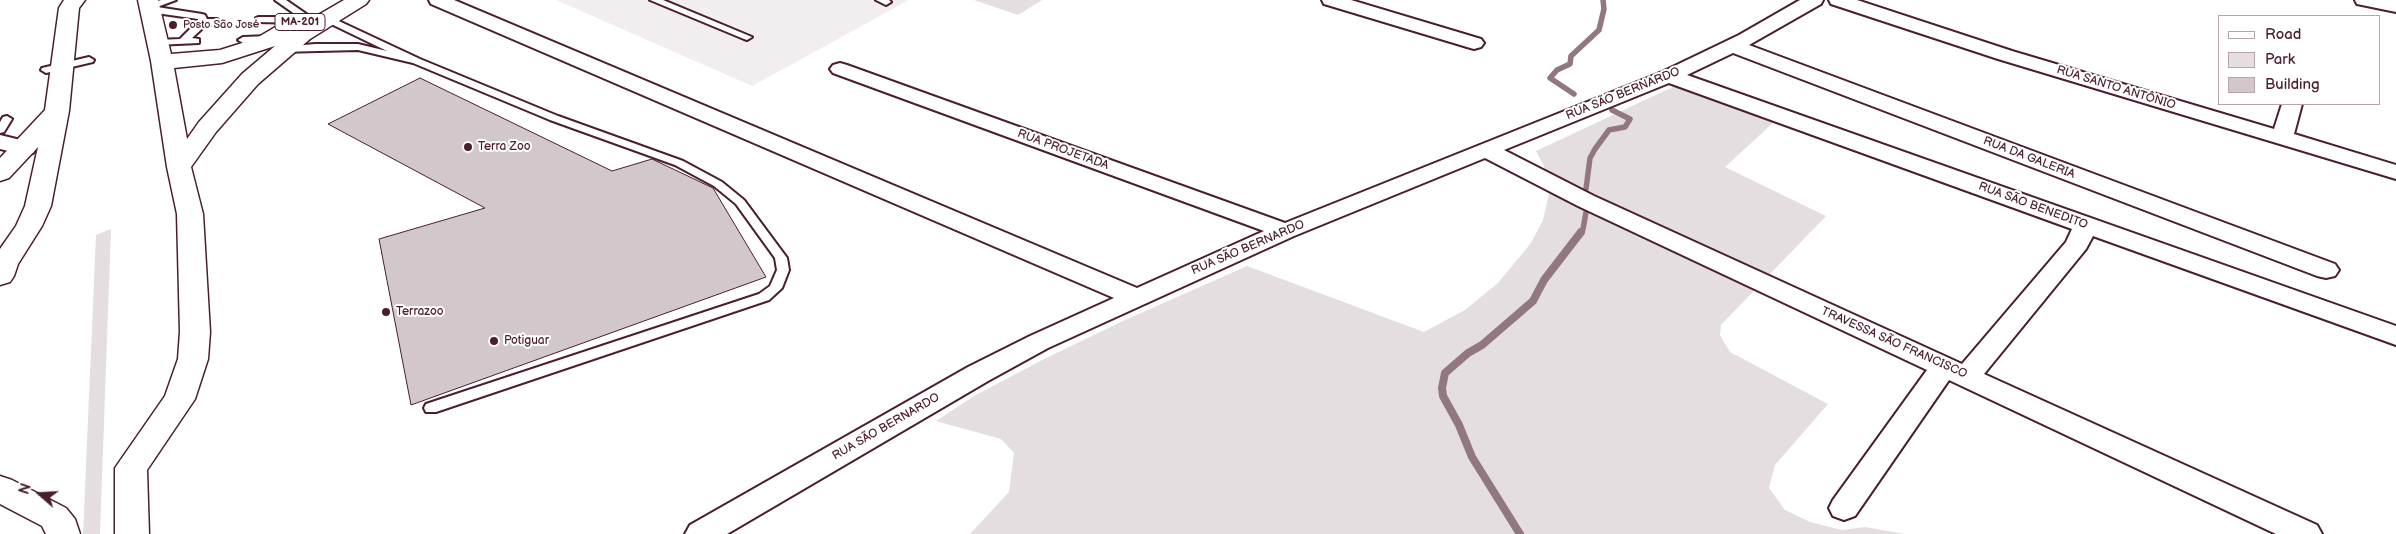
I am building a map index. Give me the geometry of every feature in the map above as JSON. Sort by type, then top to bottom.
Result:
[{"type":"main road","points":[[1,268],[36,212],[57,110],[54,68],[69,8],[74,0]]},
{"type":"main road","name":"MA-201","points":[[305,24],[338,0]]},
{"type":"main road","name":"MA-201","points":[[305,24],[328,19],[359,0]]},
{"type":"main road","points":[[132,534],[131,468],[174,411],[184,389],[193,360],[195,332],[190,214],[179,167],[167,48],[154,4]]},
{"type":"main road","points":[[167,48],[205,60],[265,43],[305,24]]},
{"type":"main road","points":[[179,167],[207,127],[233,97],[265,43]]},
{"type":"main road","points":[[0,173],[25,148],[57,110]]},
{"type":"main road","points":[[0,489],[48,513],[63,532]]},
{"type":"street","points":[[438,0],[497,27],[1135,297]]},
{"type":"street","points":[[1331,0],[1474,43]]},
{"type":"street","name":"RUA SÃO BERNARDO","points":[[701,534],[978,374],[1039,342],[1135,297],[1285,231],[1670,76],[1733,46],[1814,0]]},
{"type":"street","name":"RUA SANTO ANTÔNIO","points":[[1838,0],[2005,55],[2396,172]]},
{"type":"street","points":[[2364,0],[2396,6]]},
{"type":"street","name":"RUA DA GALERIA","points":[[1733,46],[2326,270]]},
{"type":"street","name":"RUA PROJETADA","points":[[840,68],[1285,231]]},
{"type":"street","name":"RUA SÃO BENEDITO","points":[[1670,76],[2396,336]]},
{"type":"street","points":[[2282,138],[2292,105]]},
{"type":"street","points":[[0,142],[25,148]]},
{"type":"street","name":"TRAVESSA SÃO FRANCISCO","points":[[1484,150],[1586,201],[2306,534]]},
{"type":"street","points":[[1844,508],[1956,372],[2077,244],[2086,224]]},
{"type":"lane","points":[[280,0],[305,24]]},
{"type":"lane","points":[[655,0],[747,37]]},
{"type":"lane","points":[[154,4],[202,17],[203,22]]},
{"type":"lane","points":[[328,19],[416,61],[554,118],[678,164],[718,184],[740,202],[781,258],[783,270],[776,288],[764,297],[431,408]]},
{"type":"lane","points":[[259,20],[305,24]]},
{"type":"lane","points":[[167,48],[203,22],[217,22]]},
{"type":"lane","points":[[167,48],[196,41]]},
{"type":"lane","points":[[265,43],[315,47],[358,47],[416,61]]},
{"type":"lane","points":[[54,68],[89,60]]},
{"type":"lane","points":[[0,130],[7,119]]},
{"type":"shaded area","points":[[556,0],[909,0],[752,86]]},
{"type":"green space","points":[[974,0],[1042,0],[1018,15]]},
{"type":"green space","points":[[1677,85],[1773,123],[1725,167],[1826,216],[1721,325],[1720,335],[1730,352],[1828,404],[1775,465],[1769,488],[1785,510],[1810,522],[1842,530],[1865,527],[1905,534],[970,534],[1009,492],[1014,453],[1001,439],[936,421],[974,396],[1044,359],[1125,320],[1247,266],[1424,332],[1465,310],[1498,283],[1531,243],[1543,220],[1549,194],[1544,166],[1536,151]]},
{"type":"green space","points":[[111,229],[100,534],[83,534],[96,235]]},
{"type":"building","name":"Potiguar","points":[[420,78],[612,171],[652,159],[713,188],[766,277],[411,405],[379,239],[485,208],[328,124]]},
{"type":"waterway","points":[[1574,94],[1550,78],[1557,70],[1570,64],[1571,56],[1599,30],[1604,9],[1603,0]]},
{"type":"waterway","points":[[1586,189],[1590,158],[1595,149],[1609,130],[1625,127],[1630,119],[1612,110]]},
{"type":"waterway","points":[[1580,233],[1583,229],[1586,212]]},
{"type":"waterway","points":[[1520,534],[1472,457],[1459,425],[1443,396],[1442,388],[1445,373],[1468,353],[1482,345],[1533,301],[1544,280],[1581,232]]},
{"type":"place","name":"Posto São José","points":[[173,25]]},
{"type":"place","name":"Terra Zoo","points":[[468,147]]},
{"type":"place","name":"Terrazoo","points":[[386,312]]},
{"type":"place","name":"Potiguar","points":[[494,341]]}]
